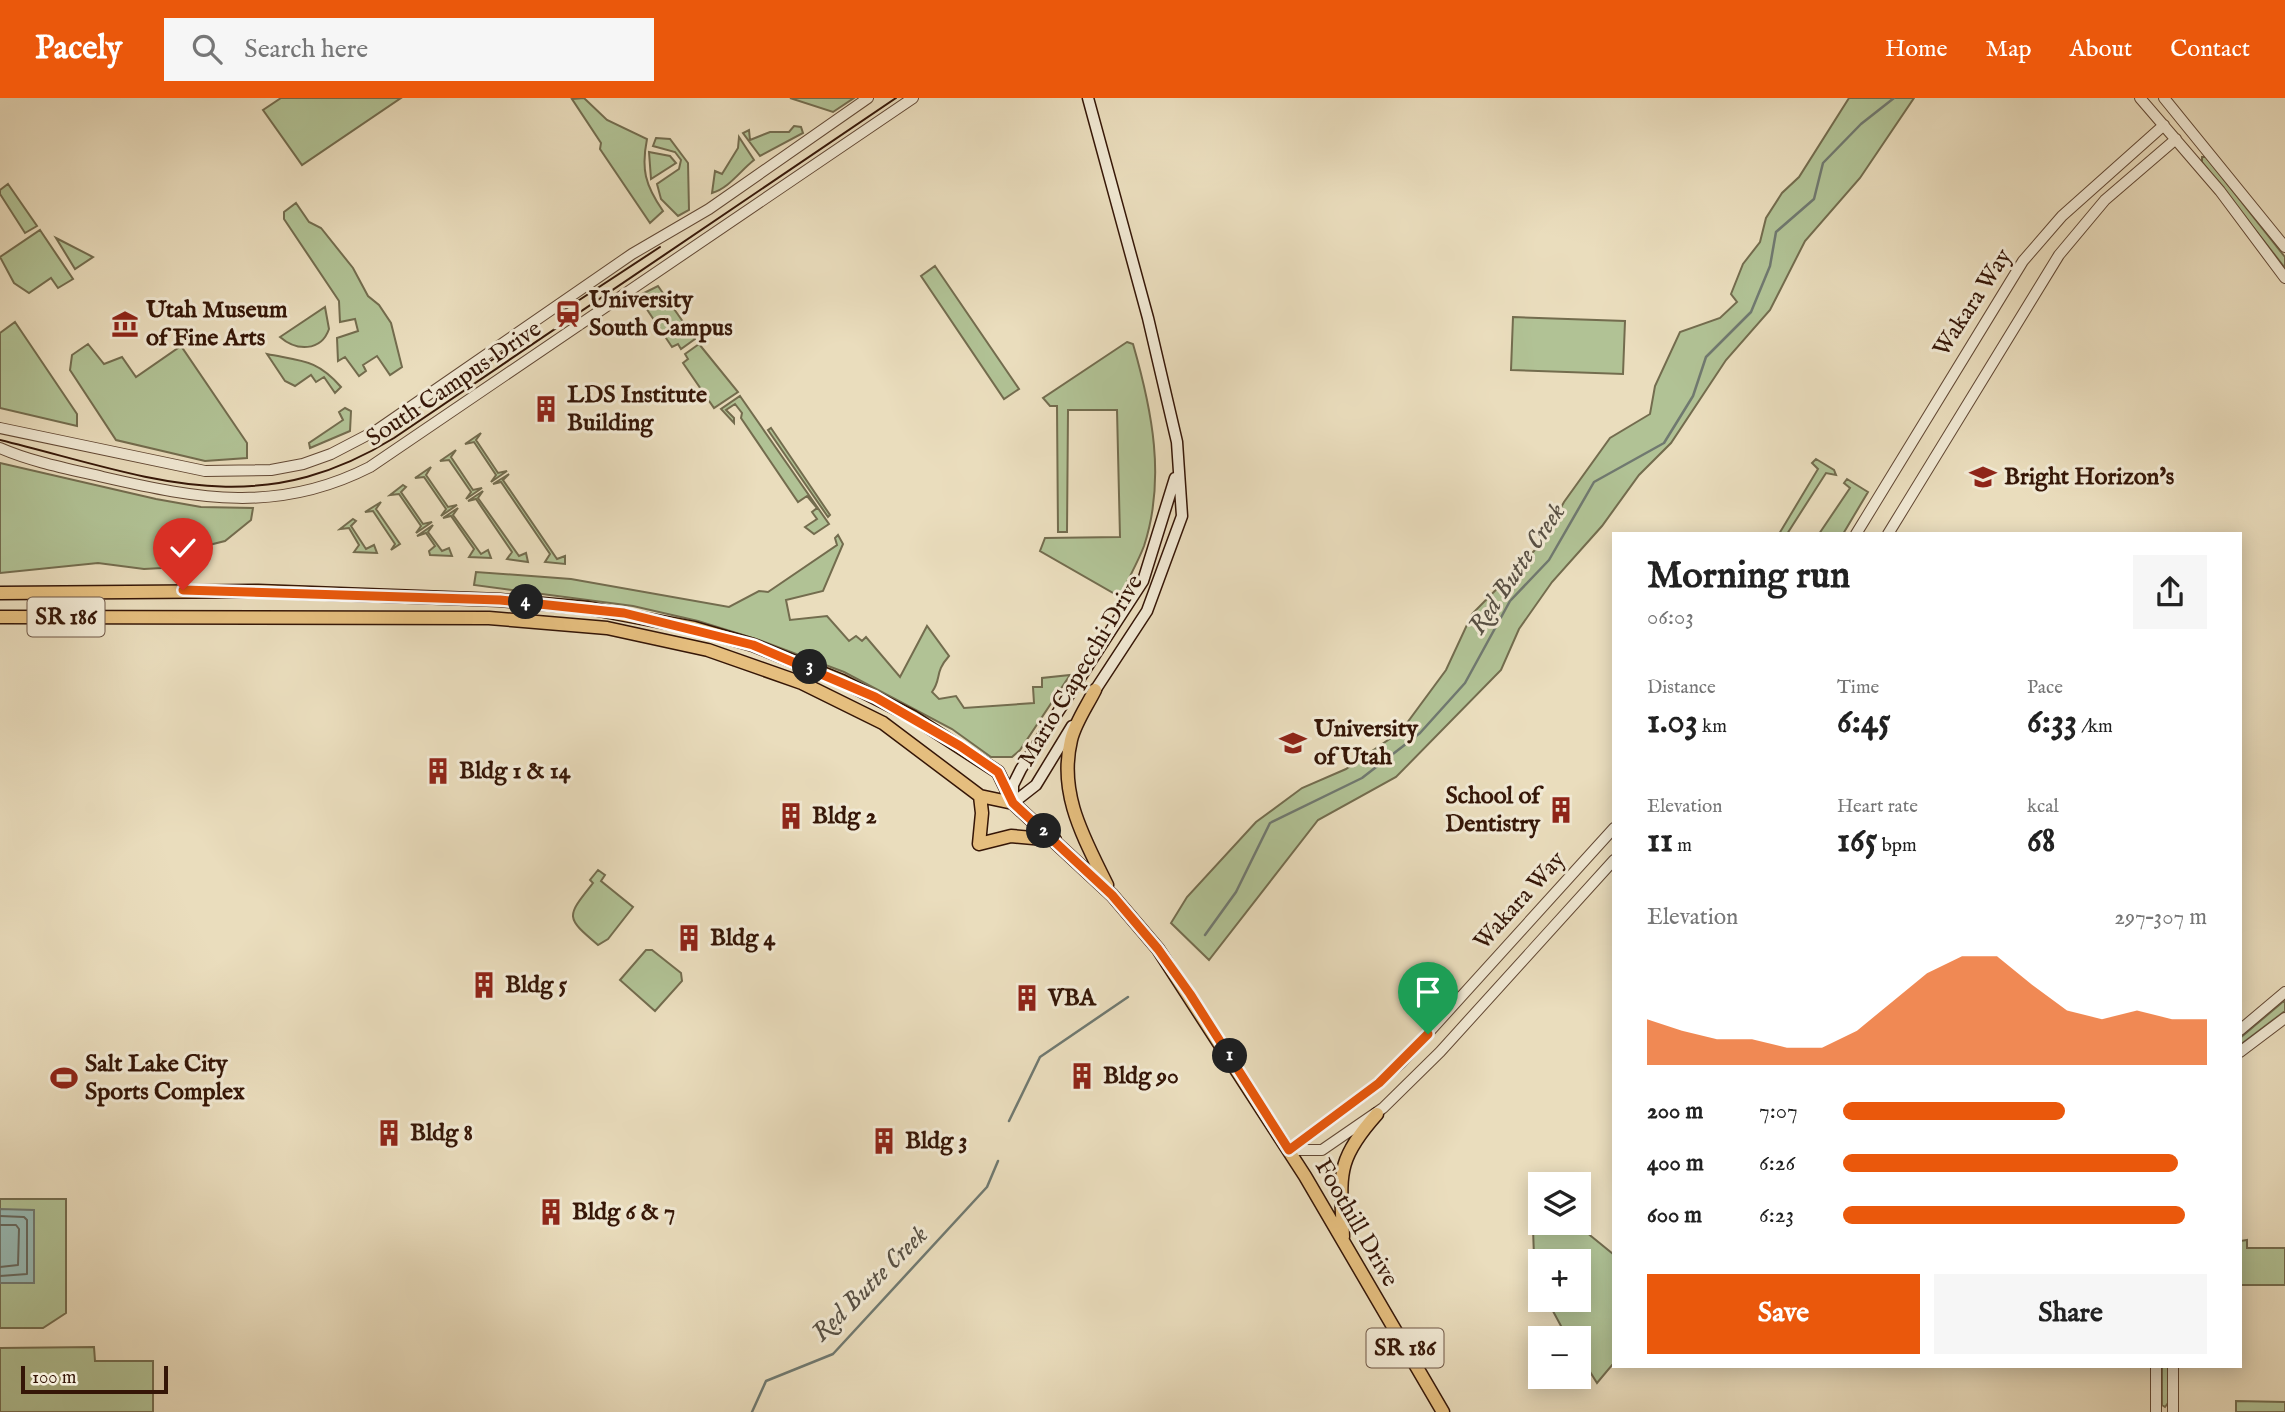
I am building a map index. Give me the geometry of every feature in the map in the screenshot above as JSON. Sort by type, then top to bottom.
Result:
[{"type":"main road","name":"Mario Capecchi Drive","points":[[1013,803],[1036,785],[1147,611],[1160,582],[1182,516],[1177,442],[1148,318],[1088,98]]},
{"type":"main road","name":"Mario Capecchi Drive","points":[[1013,803],[1013,785],[1021,769],[1143,581],[1177,472]]},
{"type":"main road","name":"SR 186","points":[[0,593],[183,590],[361,594]]},
{"type":"main road","points":[[349,617],[361,594]]},
{"type":"main road","name":"Foothill Drive","points":[[361,594],[548,604],[624,613],[694,628],[782,656],[875,697],[960,746],[998,772],[1013,803],[1112,895],[1158,949],[1190,994],[1289,1150],[1443,1412]]},
{"type":"main road","name":"Foothill Drive","points":[[349,617],[555,622],[607,628],[708,650],[802,683],[883,723],[981,796],[1013,803]]},
{"type":"main road","name":"SR 186","points":[[0,618],[349,617]]},
{"type":"main road","points":[[1095,690],[1072,737],[1067,767],[1068,794],[1081,833],[1112,895]]},
{"type":"main road","points":[[981,796],[979,844],[1011,836],[1055,840]]},
{"type":"main road","points":[[1344,1241],[1343,1162],[1350,1146],[1377,1114]]},
{"type":"street","name":"South Campus Drive","points":[[0,428],[205,471],[271,470],[331,454],[377,430],[632,254],[709,209],[869,98]]},
{"type":"street","name":"South Campus Drive","points":[[0,448],[17,456],[150,488],[210,498],[284,496],[348,478],[370,467],[913,98]]},
{"type":"street","points":[[2140,98],[2176,139],[2285,278]]},
{"type":"street","points":[[2164,98],[2285,247]]},
{"type":"street","name":"Wakara Way","points":[[1857,532],[2023,261],[2062,216],[2164,125]]},
{"type":"street","name":"Wakara Way","points":[[1889,532],[2059,255],[2105,200],[2176,139]]},
{"type":"street","points":[[0,454],[17,456]]},
{"type":"street","name":"Wakara Way","points":[[1289,1150],[1368,1092],[1401,1063],[1612,830]]},
{"type":"street","name":"Wakara Way","points":[[1289,1150],[1322,1150],[1377,1114],[1427,1067],[1612,862]]},
{"type":"street","points":[[2242,1028],[2285,992]]},
{"type":"street","points":[[2242,1050],[2285,1018]]},
{"type":"street","points":[[2156,1368],[2156,1412]]},
{"type":"street","points":[[2173,1368],[2173,1412]]},
{"type":"green space","points":[[281,98],[401,98],[302,165],[263,110]]},
{"type":"green space","points":[[584,98],[607,120],[647,139],[644,159],[648,185],[663,211],[650,223],[600,149],[601,143],[572,99]]},
{"type":"green space","points":[[790,98],[854,98],[833,112]]},
{"type":"green space","points":[[1849,98],[1914,98],[1860,178],[1805,241],[1770,310],[1726,360],[1671,443],[1639,475],[1602,526],[1552,582],[1519,629],[1501,670],[1396,777],[1318,820],[1209,960],[1171,923],[1187,897],[1256,822],[1302,788],[1346,769],[1401,731],[1446,670],[1472,614],[1541,544],[1564,502],[1610,438],[1650,414],[1655,386],[1680,332],[1720,318],[1737,302],[1731,294],[1743,264],[1760,242],[1766,218],[1782,193],[1799,177]]},
{"type":"green space","points":[[794,126],[801,127],[803,133],[760,156],[743,133],[749,130],[750,140],[770,132],[789,132]]},
{"type":"green space","points":[[739,137],[754,160],[729,183],[712,193],[715,171],[722,174],[738,148]]},
{"type":"green space","points":[[656,138],[670,139],[688,163],[689,210],[678,216],[661,199],[657,184],[679,169],[681,160],[675,152],[653,146]]},
{"type":"green space","points":[[649,152],[670,156],[676,163],[651,179]]},
{"type":"green space","points":[[2202,157],[2206,157],[2285,257],[2285,268],[2202,162]]},
{"type":"green space","points":[[8,184],[37,226],[25,233],[0,194],[0,190]]},
{"type":"green space","points":[[296,203],[309,222],[321,228],[353,268],[368,296],[379,305],[391,323],[402,367],[390,375],[377,356],[363,365],[366,371],[359,376],[345,357],[338,361],[337,338],[358,331],[355,319],[340,322],[339,301],[284,219],[284,212]]},
{"type":"green space","points":[[40,230],[73,279],[58,288],[51,278],[29,293],[14,283],[0,257]]},
{"type":"green space","points":[[56,238],[93,257],[75,269]]},
{"type":"green space","points":[[935,266],[1019,389],[1004,399],[921,276]]},
{"type":"green space","points":[[658,286],[695,339],[681,349],[678,344],[672,347],[638,296]]},
{"type":"green space","points":[[325,307],[329,329],[320,342],[300,347],[280,337]]},
{"type":"green space","points":[[1513,317],[1625,321],[1623,374],[1511,370]]},
{"type":"green space","points":[[15,322],[77,414],[77,426],[0,408],[0,333]]},
{"type":"green space","points":[[1127,342],[1133,344],[1146,394],[1155,470],[1151,521],[1144,546],[1121,595],[1040,551],[1045,538],[1120,537],[1117,410],[1068,410],[1067,532],[1058,532],[1057,406],[1050,406],[1043,398]]},
{"type":"green space","points":[[88,344],[104,364],[122,357],[136,377],[181,346],[247,443],[247,458],[205,461],[116,440],[70,370],[72,355]]},
{"type":"green space","points":[[699,344],[738,392],[714,408],[683,363],[688,359],[685,354]]},
{"type":"green space","points":[[267,354],[316,366],[341,387],[335,393],[324,377],[316,382],[311,375],[295,386],[285,381]]},
{"type":"green space","points":[[740,396],[829,524],[814,534],[805,527],[817,519],[812,512],[817,508],[807,496],[798,502],[741,418],[742,413],[735,404],[726,410],[734,418],[734,423],[721,409]]},
{"type":"green space","points":[[345,408],[351,411],[350,431],[310,448],[309,443],[343,420],[339,412]]},
{"type":"green space","points":[[771,428],[830,515],[828,517],[768,430]]},
{"type":"green space","points":[[481,433],[476,440],[498,473],[507,471],[491,482],[496,475],[474,442],[465,444]]},
{"type":"green space","points":[[456,450],[451,457],[473,490],[482,488],[466,499],[471,492],[449,460],[440,461]]},
{"type":"green space","points":[[1816,459],[1834,470],[1836,475],[1826,473],[1788,532],[1780,532],[1818,469],[1812,463]]},
{"type":"green space","points":[[0,463],[156,499],[201,507],[253,508],[251,520],[225,541],[197,548],[162,568],[144,569],[98,563],[0,573]]},
{"type":"green space","points":[[431,467],[426,475],[448,507],[457,505],[441,516],[446,509],[424,477],[415,478]]},
{"type":"green space","points":[[509,474],[503,480],[557,559],[565,556],[565,564],[545,562],[550,554],[501,482],[493,484]]},
{"type":"green space","points":[[1847,479],[1868,492],[1844,532],[1820,532],[1850,488],[1844,483]]},
{"type":"green space","points":[[403,485],[406,487],[401,492],[423,524],[432,522],[416,533],[421,526],[399,494],[390,495]]},
{"type":"green space","points":[[483,491],[478,498],[519,556],[526,553],[528,562],[507,559],[512,552],[476,499],[468,501]]},
{"type":"green space","points":[[381,502],[376,509],[400,544],[391,550],[395,544],[373,511],[365,512]]},
{"type":"green space","points":[[458,508],[453,515],[481,554],[488,550],[491,558],[469,557],[474,549],[451,516],[443,518]]},
{"type":"green space","points":[[353,519],[356,521],[351,526],[366,549],[374,545],[377,553],[354,552],[359,545],[349,528],[340,529]]},
{"type":"green space","points":[[433,525],[428,532],[442,551],[449,548],[452,556],[430,555],[429,551],[435,546],[426,533],[417,536]]},
{"type":"green space","points":[[838,535],[843,544],[823,591],[786,600],[790,620],[827,616],[849,641],[856,636],[862,641],[866,637],[900,677],[927,626],[949,656],[941,667],[932,692],[939,699],[956,696],[964,708],[1034,703],[1033,687],[1042,687],[1042,678],[1070,675],[1020,750],[1012,757],[991,757],[952,729],[844,672],[759,640],[698,621],[633,606],[474,585],[476,572],[571,579],[729,607],[759,591],[768,592],[837,545],[835,538]]},
{"type":"green space","points":[[598,870],[605,875],[601,881],[633,907],[608,939],[598,945],[580,928],[573,916],[578,903],[593,883],[590,880]]},
{"type":"green space","points":[[646,950],[652,950],[681,973],[682,981],[655,1011],[620,980]]},
{"type":"green space","points":[[2285,1000],[2285,1011],[2242,1043],[2242,1036]]},
{"type":"green space","points":[[0,1199],[66,1199],[66,1313],[43,1328],[0,1328]]},
{"type":"green space","points":[[1533,1235],[1590,1235],[1612,1253],[1612,1365],[1597,1383],[1591,1373],[1591,1326],[1561,1326],[1553,1312],[1591,1312],[1591,1249],[1534,1249]]},
{"type":"green space","points":[[2247,1240],[2247,1248],[2285,1248],[2285,1285],[2242,1285],[2242,1241]]},
{"type":"green space","points":[[94,1347],[95,1361],[153,1361],[153,1412],[0,1412],[0,1348]]},
{"type":"green space","points":[[2162,1368],[2168,1368],[2168,1403],[2165,1407],[2162,1405]]},
{"type":"green space","points":[[2236,1401],[2285,1402],[2285,1412],[2236,1412]]},
{"type":"water","points":[[0,1209],[34,1210],[34,1283],[0,1283]]},
{"type":"waterway","name":"Red Butte Creek","points":[[1205,935],[1236,892],[1270,823],[1362,778],[1420,733],[1465,683],[1510,601],[1549,560],[1594,482],[1664,443],[1693,396],[1706,357],[1751,312],[1770,266],[1776,232],[1814,199],[1823,163],[1861,124],[1894,98]]},
{"type":"waterway","name":"Red Butte Creek","points":[[1009,1121],[1040,1057],[1128,997]]},
{"type":"waterway","name":"Red Butte Creek","points":[[752,1412],[766,1381],[833,1354],[987,1187],[998,1161]]},
{"type":"tram line","points":[[0,440],[152,478],[199,485],[246,486],[294,480],[343,465],[394,438],[896,98]]},
{"type":"tram line","points":[[561,312],[660,247]]},
{"type":"tram line","points":[[469,376],[515,344]]},
{"type":"place","name":"University South Campus","points":[[568,314]]},
{"type":"place","name":"Utah Museum of Fine Arts","points":[[125,324]]},
{"type":"place","name":"LDS Institute Building","points":[[546,409]]},
{"type":"place","name":"Bright Horizon's","points":[[1983,477]]},
{"type":"place","name":"University of Utah","points":[[1293,743]]},
{"type":"place","name":"Bldg 1 & 14","points":[[438,771]]},
{"type":"place","name":"School of Dentistry","points":[[1561,810]]},
{"type":"place","name":"Bldg 2","points":[[791,816]]},
{"type":"place","name":"Bldg 4","points":[[689,938]]},
{"type":"place","name":"Bldg 5","points":[[484,985]]},
{"type":"place","name":"VBA","points":[[1027,998]]},
{"type":"place","name":"Bldg 90","points":[[1082,1076]]},
{"type":"place","name":"Salt Lake City Sports Complex","points":[[64,1078]]},
{"type":"place","name":"Bldg 8","points":[[389,1133]]},
{"type":"place","name":"Bldg 3","points":[[884,1141]]},
{"type":"place","name":"Bldg 6 & 7","points":[[551,1212]]},
{"type":"route","points":[[183,590],[315,592],[500,600],[624,613],[694,628],[753,645],[875,697],[913,717],[998,772],[1013,803],[1112,895],[1158,949],[1190,994],[1289,1150],[1379,1083],[1428,1034]]}]
